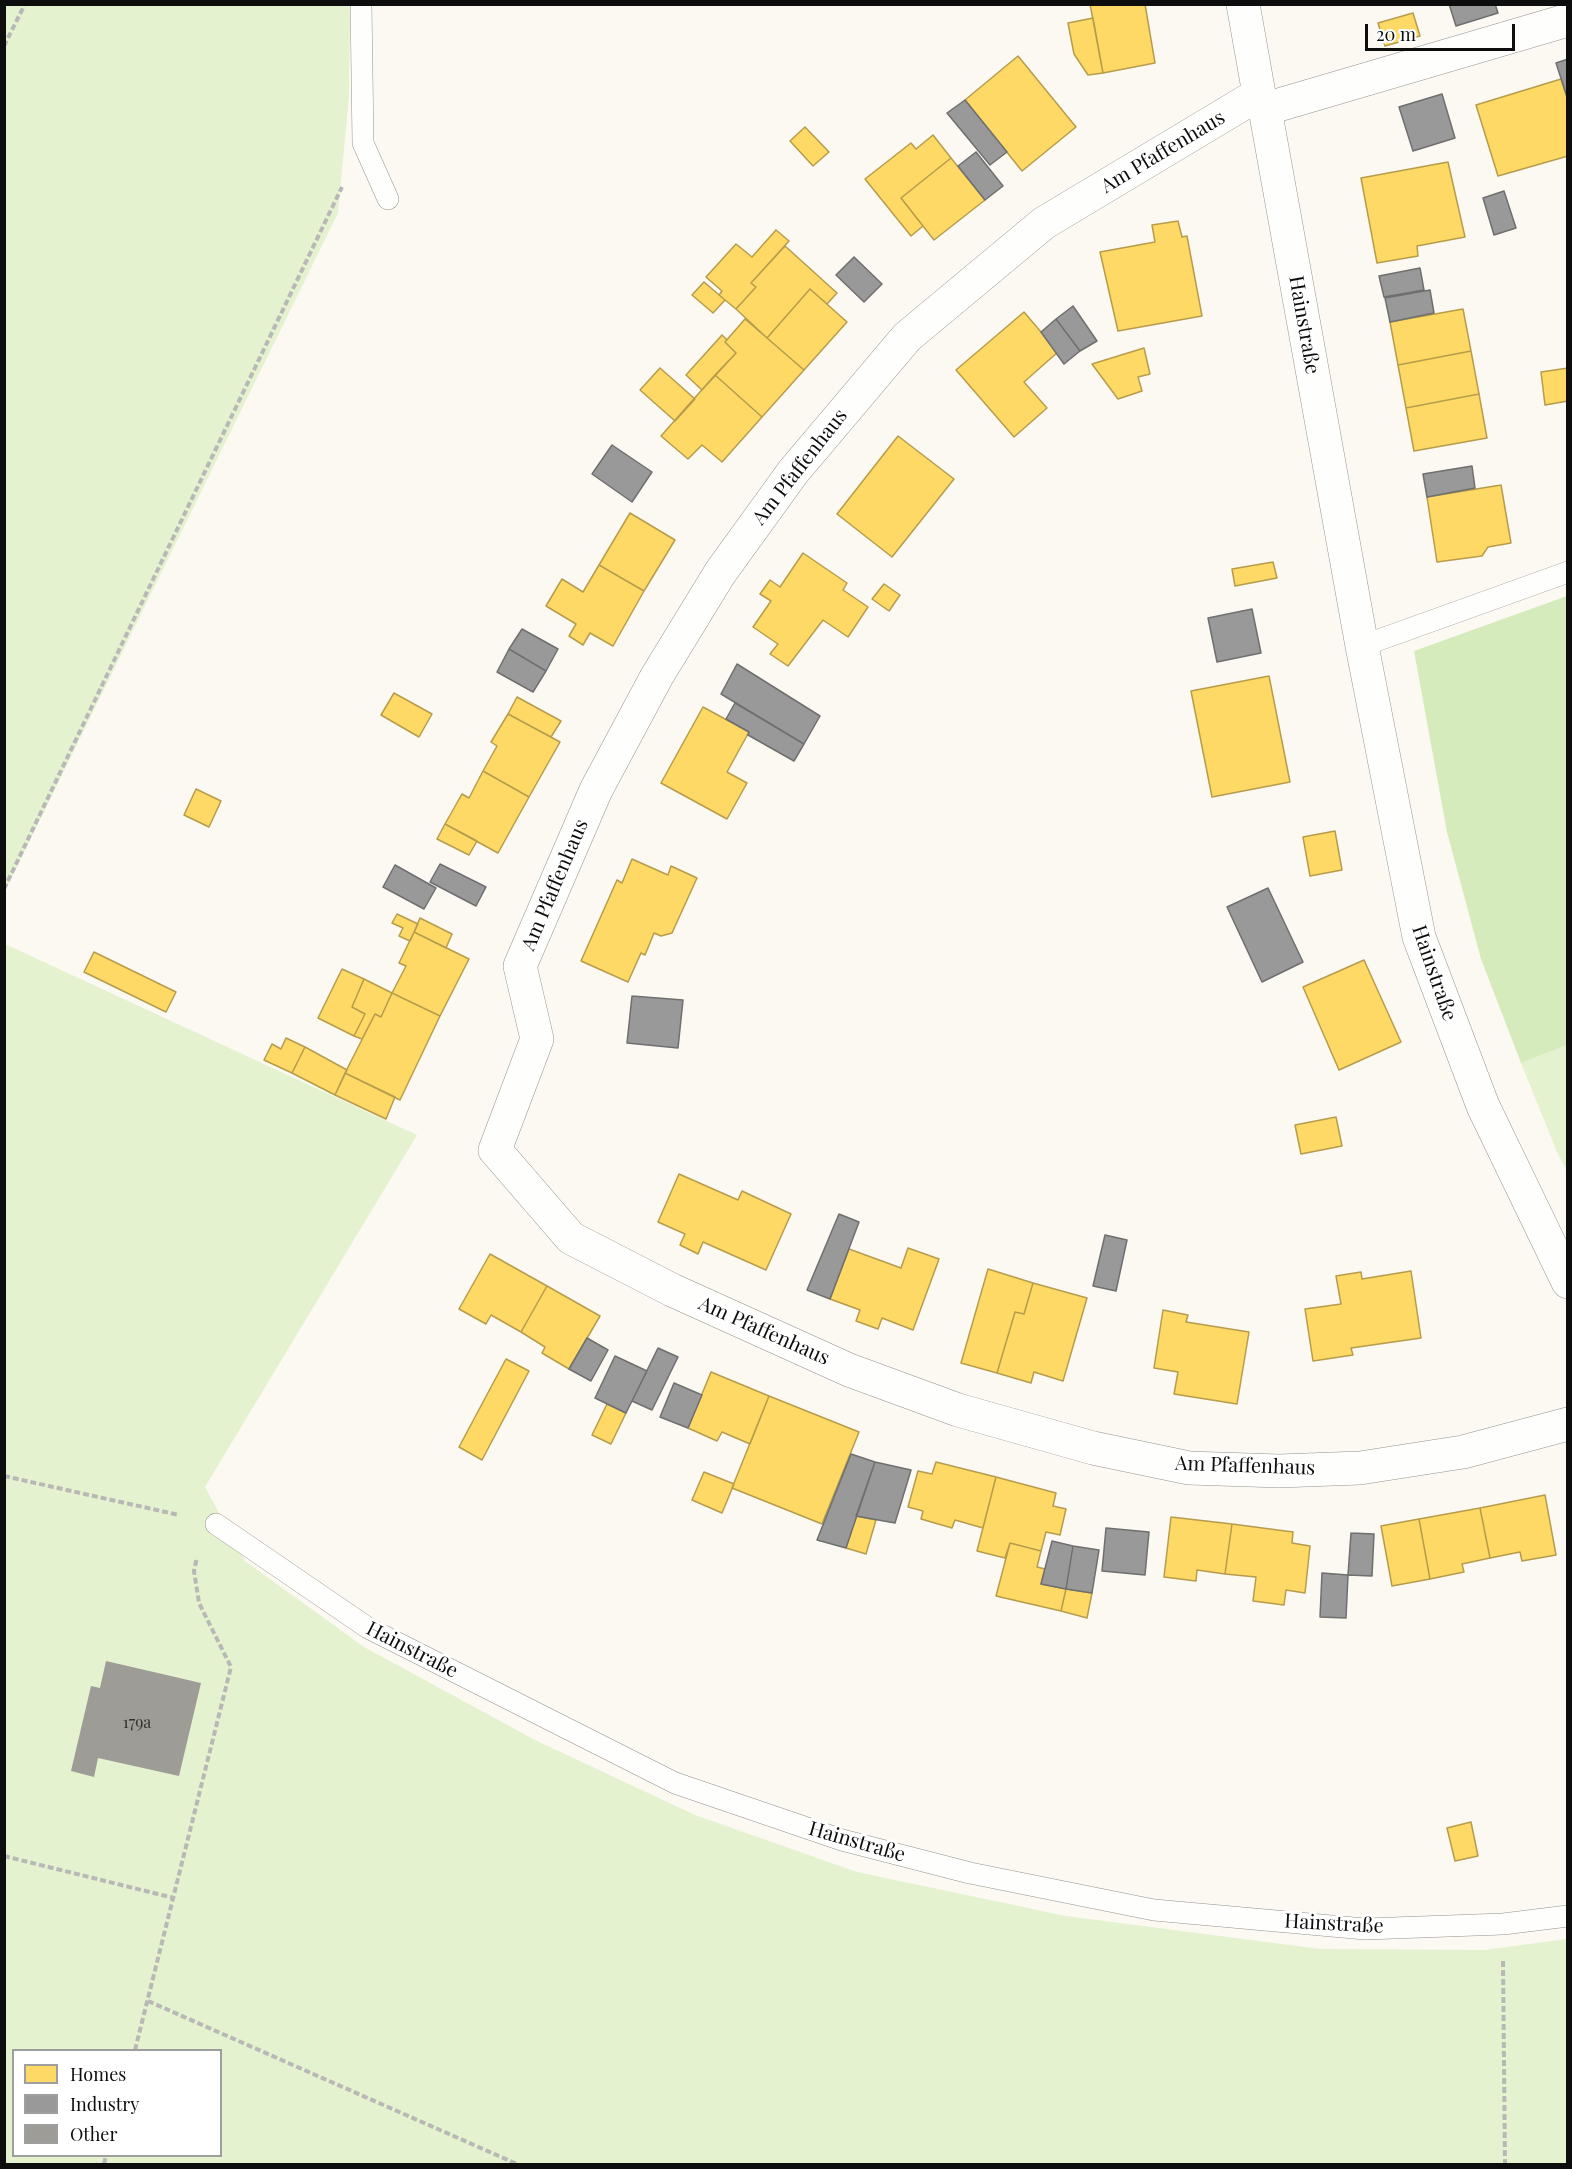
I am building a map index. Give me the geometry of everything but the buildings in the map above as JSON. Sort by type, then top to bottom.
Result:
[{"type":"street","name":"Hainstraße","points":[[1242,4],[1419,937],[1483,1106],[1568,1282]]},
{"type":"street","points":[[1262,102],[1568,20]]},
{"type":"street","name":"Am Pfaffenhaus","points":[[1262,102],[1044,223],[907,337],[793,472],[720,573],[657,676],[596,790],[520,966],[537,1039],[495,1150],[572,1238],[672,1290],[849,1370],[958,1410],[1093,1448],[1189,1468],[1279,1471],[1360,1468],[1462,1452],[1568,1424]]},
{"type":"lane","points":[[361,4],[363,143],[388,200]]},
{"type":"lane","points":[[1362,646],[1568,572]]},
{"type":"lane","name":"Hainstraße","points":[[216,1524],[379,1634],[675,1783],[842,1840],[970,1874],[1154,1910],[1365,1929],[1503,1924],[1568,1916]]},
{"type":"path","points":[[4,46],[25,4]]},
{"type":"path","points":[[4,889],[363,143]]},
{"type":"path","points":[[4,1476],[216,1524],[199,1548],[194,1571],[199,1603],[231,1666],[135,2049]]},
{"type":"path","points":[[4,1856],[174,1898]]},
{"type":"path","points":[[1503,1956],[1505,2164]]},
{"type":"path","points":[[148,2001],[517,2164]]},
{"type":"green space","points":[[5,4],[350,5],[349,96],[338,213],[5,891]]},
{"type":"green space","points":[[1567,596],[1567,1045],[1521,1063],[1481,959],[1447,832],[1414,651]]},
{"type":"green space","points":[[5,944],[417,1135],[205,1487],[245,1561],[364,1647],[535,1740],[695,1815],[857,1872],[1066,1916],[1320,1949],[1484,1950],[1567,1939],[1567,2164],[5,2164]]},
{"type":"green space","points":[[1567,1045],[1567,1171],[1521,1063]]}]
